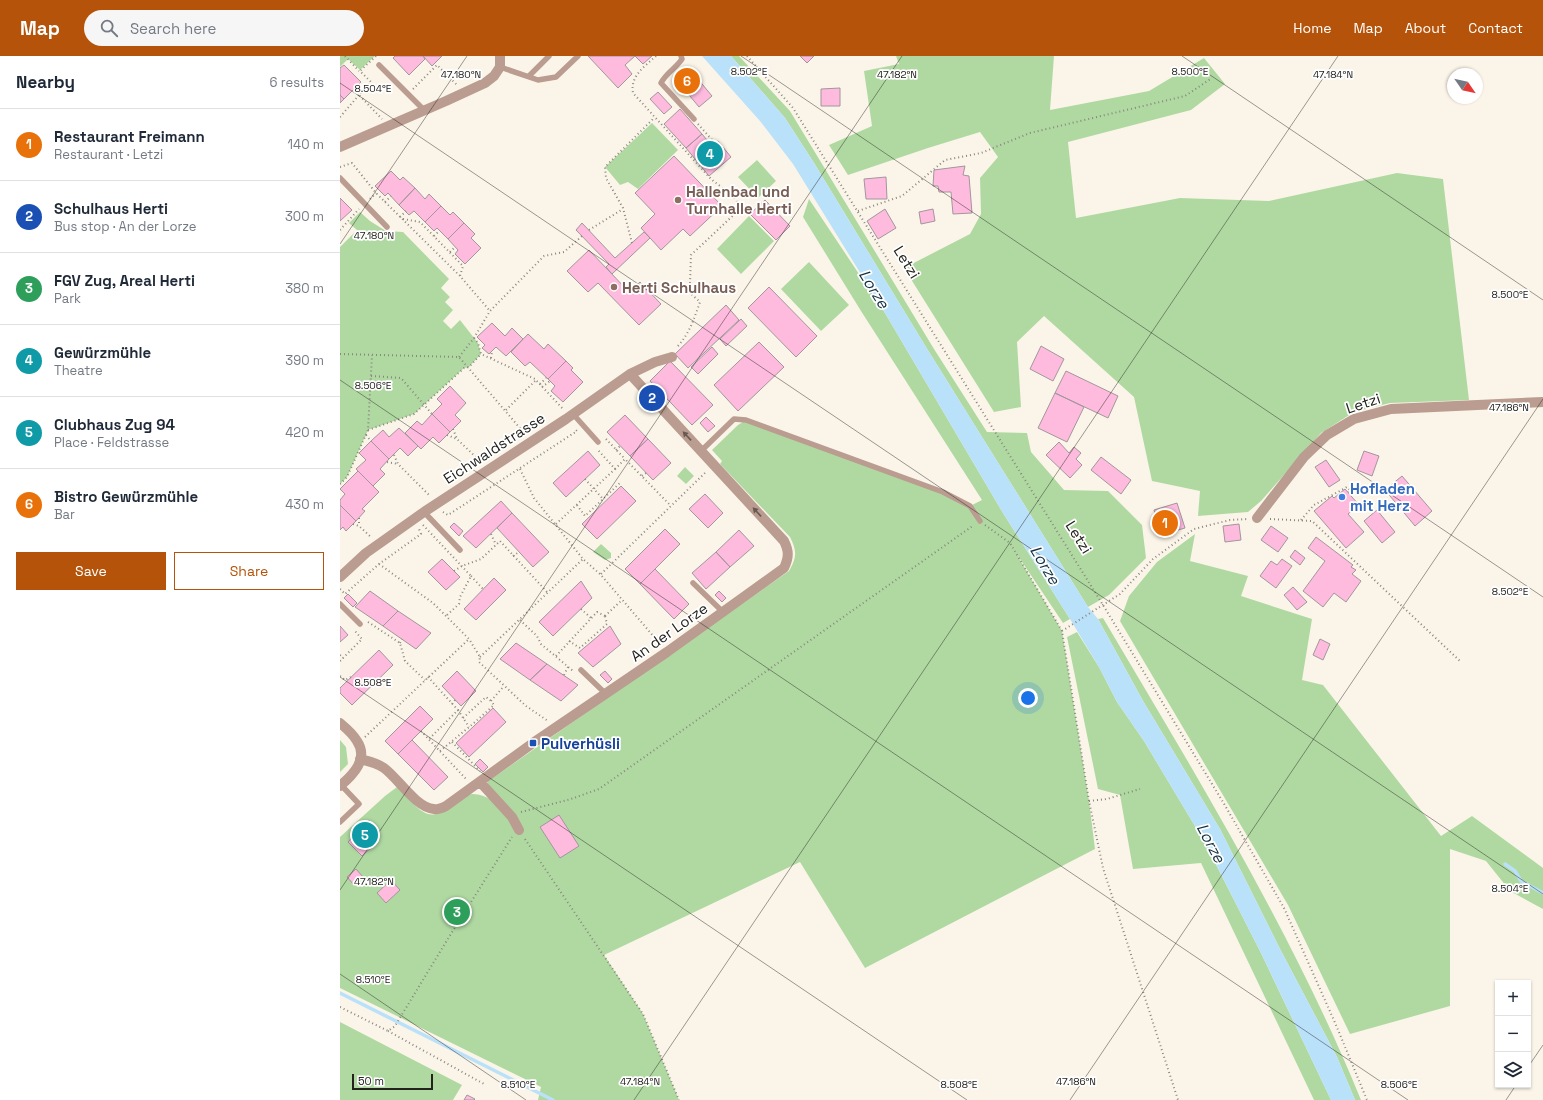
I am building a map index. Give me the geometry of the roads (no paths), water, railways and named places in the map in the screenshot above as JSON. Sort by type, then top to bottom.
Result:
[{"type":"street","points":[[340,147],[470,91],[494,76],[500,67],[500,56]]},
{"type":"street","name":"Eichwaldstrasse","points":[[340,577],[366,553],[427,515],[630,374],[655,362],[670,357]]},
{"type":"street","name":"An der Lorze","points":[[360,759],[382,766],[391,773],[419,803],[427,808],[436,810],[446,806],[667,652],[784,568],[789,558],[788,549],[784,540],[630,374]]},
{"type":"street","name":"Letzi","points":[[1257,518],[1304,457],[1327,435],[1354,419],[1391,409],[1543,402]]},
{"type":"street","points":[[340,723],[358,742],[360,750],[360,759],[355,771],[340,786]]},
{"type":"street","points":[[480,782],[512,817],[519,830]]},
{"type":"lane","points":[[529,76],[549,56]]},
{"type":"lane","points":[[500,67],[538,80],[556,77],[578,56]]},
{"type":"lane","points":[[681,56],[682,59],[677,66],[664,77],[661,83],[694,119]]},
{"type":"lane","points":[[379,65],[424,110]]},
{"type":"lane","points":[[340,178],[387,227]]},
{"type":"lane","points":[[569,415],[597,445]]},
{"type":"lane","points":[[701,451],[734,418],[746,420],[943,492],[970,506],[980,521]]},
{"type":"lane","points":[[427,515],[460,550]]},
{"type":"lane","points":[[693,583],[723,612]]},
{"type":"lane","points":[[340,604],[360,624]]},
{"type":"lane","points":[[581,670],[606,694]]},
{"type":"lane","points":[[340,786],[359,804],[340,822]]},
{"type":"water","name":"Lorze","points":[[702,56],[731,56],[785,118],[814,163],[929,352],[1088,607],[1098,619],[1143,701],[1220,829],[1280,949],[1337,1057],[1355,1100],[1331,1100],[1261,953],[1204,841],[1144,741],[1117,702],[1099,667],[1003,513],[885,313],[793,164],[760,121]]},
{"type":"waterway","points":[[1505,864],[1515,871],[1521,881],[1543,893]]},
{"type":"waterway","points":[[340,993],[553,1100]]},
{"type":"place","name":"Bistro Gewürzmühle","points":[[687,81]]},
{"type":"place","name":"Gewürzmühle","points":[[710,154]]},
{"type":"place","name":"Hallenbad und Turnhalle Herti","points":[[678,200]]},
{"type":"place","name":"Herti Schulhaus","points":[[614,287]]},
{"type":"place","name":"Schulhaus Herti","points":[[652,398]]},
{"type":"place","name":"Hofladen mit Herz","points":[[1342,497]]},
{"type":"place","name":"Restaurant Freimann","points":[[1165,523]]},
{"type":"place","name":"Pulverhüsli","points":[[533,743]]},
{"type":"place","name":"Clubhaus Zug 94","points":[[365,835]]},
{"type":"place","name":"FGV Zug, Areal Herti","points":[[457,912]]}]
